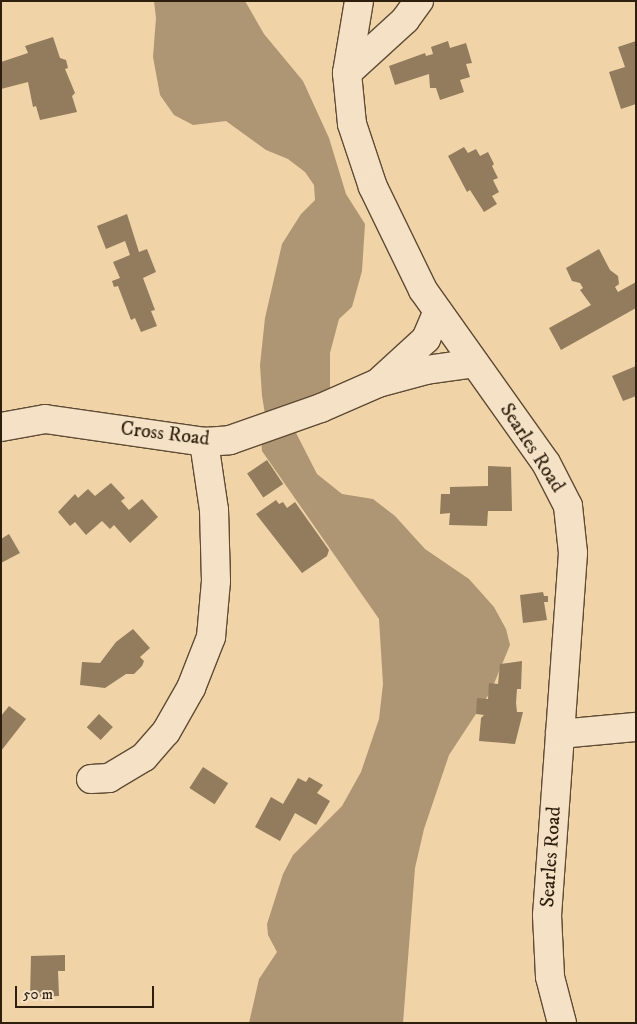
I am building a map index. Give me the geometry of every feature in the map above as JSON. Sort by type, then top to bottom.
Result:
[{"type":"street","name":"Searles Road","points":[[359,1],[347,73],[352,124],[373,187],[423,290],[546,463],[568,506],[572,553],[547,948],[550,976],[562,1023]]},
{"type":"street","points":[[347,73],[406,20],[419,1]]},
{"type":"street","name":"Cross Road","points":[[378,383],[426,339],[438,311]]},
{"type":"street","name":"Cross Road","points":[[1,427],[45,419],[217,441],[321,408],[378,383],[426,370],[475,363]]},
{"type":"street","points":[[91,779],[109,778],[144,757],[166,732],[191,688],[211,637],[216,581],[214,510],[217,441]]},
{"type":"street","points":[[560,734],[636,727]]},
{"type":"shaded area","points":[[154,1],[245,1],[264,34],[303,81],[329,138],[346,194],[365,224],[362,271],[352,307],[339,319],[330,353],[330,389],[278,412],[265,414],[262,396],[260,365],[265,318],[282,244],[301,214],[315,200],[314,185],[305,172],[288,159],[266,150],[226,121],[193,125],[174,115],[160,95],[153,57],[156,18]]},
{"type":"shaded area","points":[[293,427],[317,474],[342,494],[373,499],[395,516],[425,549],[469,579],[494,607],[506,629],[510,645],[491,691],[449,755],[424,829],[415,868],[403,1023],[249,1023],[259,979],[277,952],[268,935],[267,924],[283,874],[293,855],[342,806],[361,772],[379,719],[383,684],[379,619],[262,451],[261,439]]},
{"type":"building","points":[[53,37],[60,58],[66,60],[68,68],[65,69],[75,93],[72,96],[77,112],[40,120],[36,106],[33,107],[28,82],[1,89],[1,62],[28,53],[25,46]]},
{"type":"building","points":[[448,41],[450,48],[466,43],[472,63],[466,64],[470,77],[460,80],[464,92],[440,100],[436,88],[430,88],[429,74],[395,85],[389,66],[425,53],[426,56],[433,54],[431,47]]},
{"type":"building","points":[[636,41],[636,104],[621,109],[609,72],[625,67],[618,47]]},
{"type":"building","points":[[464,147],[468,153],[476,149],[480,156],[488,152],[494,164],[492,166],[498,178],[493,180],[499,192],[492,196],[497,204],[484,212],[470,190],[467,192],[448,156]]},
{"type":"building","points":[[127,214],[139,252],[147,249],[156,272],[143,278],[155,310],[151,311],[157,326],[141,332],[135,318],[131,320],[118,286],[114,287],[112,281],[120,278],[113,262],[130,255],[125,241],[106,249],[97,226]]},
{"type":"building","points":[[599,249],[610,270],[618,276],[619,284],[615,287],[618,292],[636,282],[636,308],[561,350],[549,328],[591,305],[580,290],[583,288],[580,283],[572,281],[566,268]]},
{"type":"building","points":[[636,366],[636,396],[623,401],[612,376]]},
{"type":"building","points":[[267,460],[283,484],[263,497],[247,473]]},
{"type":"building","points":[[488,466],[511,467],[512,511],[488,511],[487,526],[449,525],[450,513],[440,514],[441,494],[450,494],[450,487],[488,486]]},
{"type":"building","points":[[111,483],[125,498],[121,501],[129,510],[142,499],[158,517],[130,543],[114,525],[110,529],[102,521],[86,535],[75,522],[70,526],[58,512],[75,494],[78,498],[88,489],[95,496]]},
{"type":"building","points":[[276,500],[279,504],[283,502],[287,508],[295,502],[329,550],[327,556],[302,573],[256,514]]},
{"type":"building","points":[[9,534],[20,553],[1,563],[1,539]]},
{"type":"building","points":[[543,592],[544,596],[548,596],[548,602],[544,602],[547,620],[523,623],[520,595]]},
{"type":"building","points":[[133,629],[150,648],[140,657],[144,661],[142,666],[134,674],[126,674],[105,688],[80,685],[82,662],[100,663],[116,642]]},
{"type":"building","points":[[522,661],[521,689],[517,689],[516,703],[517,712],[523,712],[515,744],[479,741],[481,718],[484,715],[476,714],[477,698],[488,699],[489,683],[498,684],[500,664]]},
{"type":"building","points":[[9,706],[26,719],[1,751],[1,716]]},
{"type":"building","points":[[99,714],[113,727],[101,740],[87,727]]},
{"type":"building","points":[[203,767],[228,783],[215,804],[189,788]]},
{"type":"building","points":[[309,777],[323,785],[317,793],[330,801],[316,825],[295,813],[280,841],[255,827],[271,797],[283,804],[298,778],[306,782]]},
{"type":"building","points":[[65,955],[65,971],[58,971],[59,996],[30,997],[31,956]]}]
